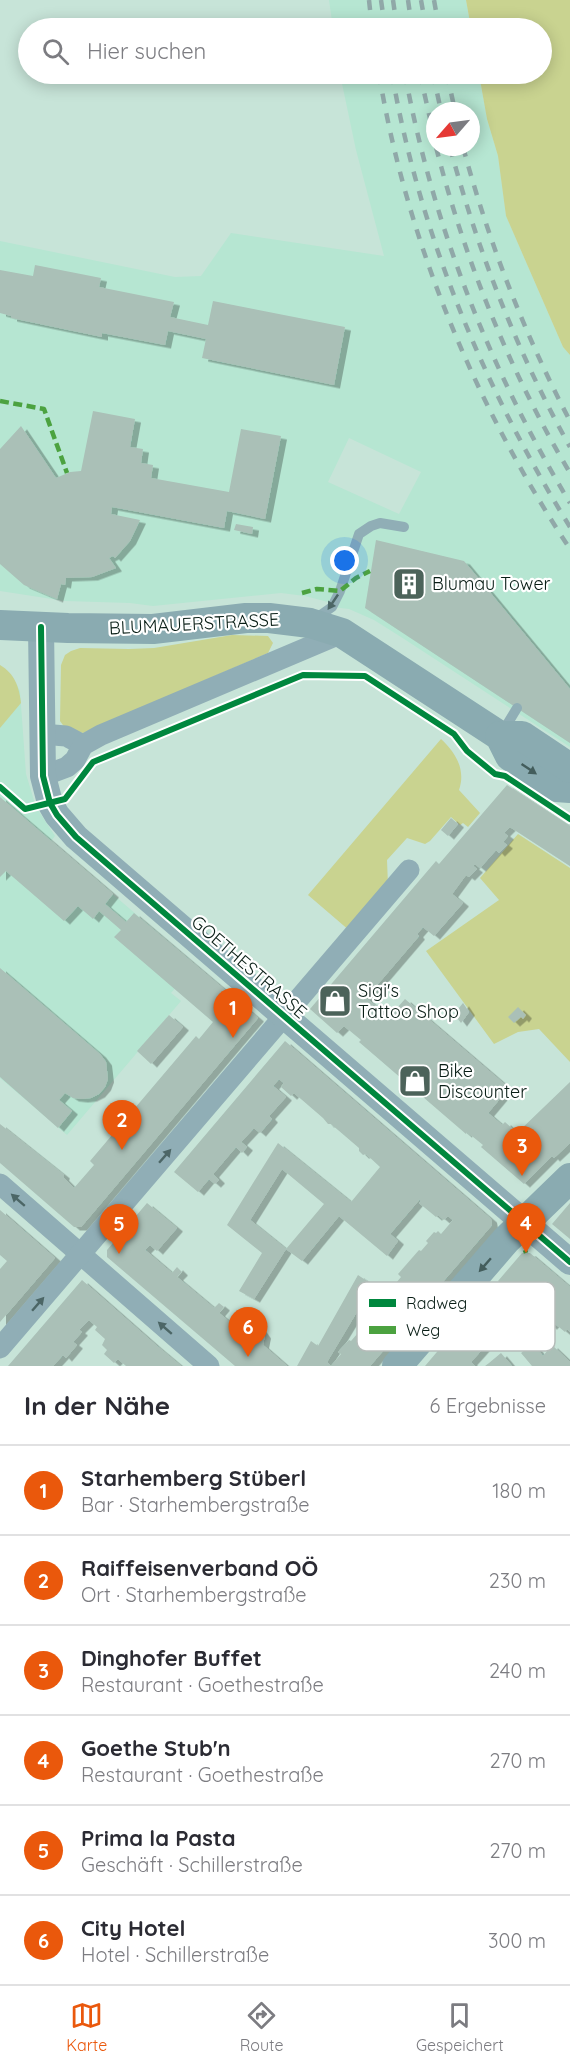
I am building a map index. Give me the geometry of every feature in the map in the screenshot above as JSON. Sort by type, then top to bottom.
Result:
[{"type":"main road","name":"BLUMAUERSTRASSE","points":[[0,626],[153,629],[246,618],[310,623],[342,633],[500,736],[510,756],[556,787],[570,788]]},
{"type":"main road","name":"BLUMAUERSTRASSE","points":[[500,736],[522,736],[570,768]]},
{"type":"main road","points":[[470,1282],[506,1240],[570,1178]]},
{"type":"main road","points":[[397,1366],[410,1351]]},
{"type":"street","name":"GOETHESTRASSE","points":[[40,627],[43,776],[50,803],[57,815],[76,837],[570,1262]]},
{"type":"street","points":[[43,776],[58,772],[79,752],[342,633]]},
{"type":"street","points":[[41,734],[66,736],[79,752]]},
{"type":"street","points":[[0,1348],[409,870]]},
{"type":"street","points":[[0,1184],[209,1366]]},
{"type":"lane","points":[[310,623],[332,607],[340,591],[359,534],[380,523],[404,527]]},
{"type":"lane","points":[[500,736],[517,708]]},
{"type":"shaded area","points":[[329,0],[466,0],[469,18],[332,18]]},
{"type":"shaded area","points":[[342,84],[481,84],[487,119],[498,156],[506,216],[563,347],[570,355],[570,747],[374,620],[349,609],[332,607],[328,602],[281,593],[153,606],[65,601],[0,591],[0,241],[175,277],[201,276],[231,233],[384,256],[356,150]],"holes":[[[349,438],[421,472],[399,514],[328,482]]]},
{"type":"shaded area","points":[[0,665],[12,676],[20,691],[26,774],[36,807],[55,836],[51,841],[195,965],[171,993],[181,1001],[67,1135],[0,1078]]},
{"type":"green space","points":[[466,0],[570,0],[570,355],[563,347],[506,216],[498,156],[487,119],[481,84],[552,84],[552,18],[469,18]]},
{"type":"green space","points":[[232,635],[268,636],[273,643],[268,653],[83,733],[65,728],[60,721],[61,665],[65,655],[71,651],[80,648],[154,648]]},
{"type":"green space","points":[[0,665],[15,681],[21,703],[0,728]]},
{"type":"green space","points":[[441,739],[458,762],[461,776],[459,790],[480,813],[468,827],[463,823],[460,825],[451,817],[425,844],[407,838],[387,860],[388,885],[350,931],[308,895]]},
{"type":"green space","points":[[518,834],[570,868],[570,1062],[539,1029],[518,1032],[494,1044],[426,951],[499,900],[480,878]]},
{"type":"building","points":[[35,265],[101,278],[99,287],[174,302],[170,317],[208,325],[213,301],[345,327],[334,385],[202,358],[206,339],[168,331],[165,345],[102,333],[102,337],[11,318],[11,316],[0,313],[0,270],[33,276]]},
{"type":"building","points":[[93,411],[135,419],[130,447],[143,449],[141,463],[153,465],[151,478],[229,492],[241,429],[281,436],[265,519],[227,511],[224,528],[112,507],[111,514],[140,520],[130,541],[115,558],[113,556],[109,558],[116,568],[92,577],[66,578],[65,585],[61,584],[57,599],[24,585],[0,564],[0,449],[21,426],[56,478],[70,472],[81,471]]},
{"type":"building","points":[[236,524],[253,527],[252,534],[234,530]]},
{"type":"building","points":[[376,540],[464,561],[570,689],[570,743],[365,608]]},
{"type":"building","points":[[507,785],[570,826],[570,866],[510,827],[504,833],[508,836],[503,842],[507,845],[499,853],[496,850],[480,868],[475,864],[473,866],[477,869],[469,877],[466,875],[452,894],[463,903],[434,936],[423,927],[417,934],[419,936],[366,998],[389,1017],[405,999],[509,1088],[488,1113],[502,1125],[505,1122],[517,1133],[570,1082],[570,1143],[554,1158],[552,1156],[524,1184],[481,1147],[483,1145],[467,1132],[466,1134],[359,1042],[361,1040],[344,1026],[337,1033],[310,1009],[436,861],[439,864]]},
{"type":"building","points":[[0,797],[113,894],[105,904],[126,922],[134,913],[258,1018],[81,1227],[74,1227],[0,1163],[0,1124],[64,1175],[63,1177],[74,1188],[94,1165],[90,1161],[196,1036],[199,1039],[213,1022],[114,937],[121,930],[99,911],[93,919],[78,906],[64,921],[6,871],[0,877]]},
{"type":"building","points":[[451,818],[458,824],[448,836],[441,830]]},
{"type":"building","points":[[0,968],[100,1054],[106,1062],[108,1079],[99,1094],[82,1099],[73,1098],[65,1093],[59,1100],[72,1111],[58,1128],[0,1077]]},
{"type":"building","points":[[463,1003],[469,1012],[461,1023],[454,1014]]},
{"type":"building","points":[[518,1007],[526,1015],[514,1023],[508,1017]]},
{"type":"building","points":[[169,1015],[183,1027],[151,1064],[137,1051]]},
{"type":"building","points":[[285,1041],[491,1219],[492,1225],[443,1282],[397,1282],[401,1277],[398,1274],[428,1243],[426,1241],[434,1232],[438,1231],[441,1234],[453,1220],[448,1216],[444,1220],[438,1215],[436,1217],[419,1203],[420,1199],[390,1234],[398,1241],[387,1256],[339,1216],[302,1261],[286,1249],[254,1299],[239,1291],[262,1253],[227,1225],[278,1143],[351,1202],[380,1167],[366,1154],[363,1155],[359,1148],[294,1093],[291,1096],[281,1087],[284,1083],[279,1079],[273,1086],[286,1097],[269,1116],[272,1119],[260,1133],[254,1128],[241,1142],[247,1147],[242,1153],[236,1147],[213,1174],[219,1180],[215,1184],[209,1179],[198,1192],[174,1172]],"holes":[[[282,1169],[324,1204],[286,1249],[250,1220]]]},
{"type":"building","points":[[147,1203],[177,1228],[157,1251],[150,1245],[145,1250],[172,1273],[177,1267],[182,1272],[177,1277],[214,1308],[219,1303],[224,1307],[219,1313],[237,1328],[240,1325],[246,1330],[252,1321],[258,1325],[265,1335],[263,1345],[287,1366],[235,1366],[107,1257],[107,1250]]},
{"type":"building","points":[[570,1203],[570,1239],[552,1224]]},
{"type":"building","points":[[0,1210],[55,1258],[0,1322],[0,1269],[7,1261],[0,1255]]},
{"type":"building","points":[[522,1253],[530,1253],[570,1287],[570,1332],[567,1329],[565,1332],[555,1324],[555,1282],[498,1281]]},
{"type":"building","points":[[358,1275],[368,1282],[357,1282],[357,1312],[327,1362],[331,1366],[297,1366],[311,1341],[318,1346]]},
{"type":"building","points":[[82,1280],[181,1366],[126,1366],[118,1359],[114,1363],[104,1354],[107,1350],[102,1345],[105,1339],[95,1330],[97,1327],[89,1320],[79,1330],[82,1332],[73,1342],[77,1345],[66,1358],[63,1355],[53,1366],[8,1366]]},
{"type":"building","points":[[357,1334],[357,1351],[383,1351],[370,1366],[331,1366],[341,1354],[338,1352],[349,1340],[351,1341]]},
{"type":"building","points":[[555,1348],[570,1362],[570,1366],[532,1366],[521,1353],[539,1351],[543,1356],[547,1351],[555,1351]]},
{"type":"building","points":[[438,1351],[481,1351],[471,1362],[475,1366],[425,1366]]},
{"type":"building","points":[[501,1353],[512,1366],[485,1366],[489,1363]]},
{"type":"railway","points":[[369,0],[371,18]]},
{"type":"railway","points":[[381,0],[384,18]]},
{"type":"railway","points":[[393,0],[396,18]]},
{"type":"railway","points":[[408,0],[411,18]]},
{"type":"railway","points":[[421,0],[424,18]]},
{"type":"railway","points":[[434,0],[437,18]]},
{"type":"railway","points":[[381,84],[391,137],[407,199],[450,321],[504,438],[570,549]]},
{"type":"railway","points":[[394,84],[404,134],[420,193],[459,309],[510,420],[570,527]]},
{"type":"railway","points":[[407,84],[431,186],[468,296],[514,401],[570,503]]},
{"type":"railway","points":[[422,84],[426,102]]},
{"type":"railway","points":[[435,84],[439,102]]},
{"type":"railway","points":[[449,84],[453,102]]},
{"type":"railway","points":[[439,156],[461,232],[491,315],[528,395],[570,473]]},
{"type":"railway","points":[[453,156],[473,225],[501,301],[533,375],[570,447]]},
{"type":"railway","points":[[466,156],[484,218],[509,287],[570,421]]},
{"type":"marked path","points":[[0,401],[44,409],[67,473]]},
{"type":"marked path","points":[[302,593],[317,589],[340,591],[356,578],[370,571]]},
{"type":"cycle path","points":[[41,627],[43,776],[50,803],[57,815],[76,837],[570,1262]]},
{"type":"cycle path","points":[[0,787],[25,809],[65,799],[93,762],[303,675],[365,676],[454,734],[467,751],[495,774],[505,776],[570,819]]},
{"type":"place","name":"Blumau Tower","points":[[409,584]]},
{"type":"place","name":"Sigi's Tattoo Shop","points":[[335,1001]]},
{"type":"place","name":"Starhemberg Stüberl","points":[[233,1038]]},
{"type":"place","name":"Bike Discounter","points":[[415,1081]]},
{"type":"place","name":"Raiffeisenverband OÖ","points":[[122,1150]]},
{"type":"place","name":"Dinghofer Buffet","points":[[522,1176]]},
{"type":"place","name":"Goethe Stub'n","points":[[526,1253]]},
{"type":"place","name":"Prima la Pasta","points":[[119,1254]]},
{"type":"place","name":"City Hotel","points":[[248,1357]]}]
